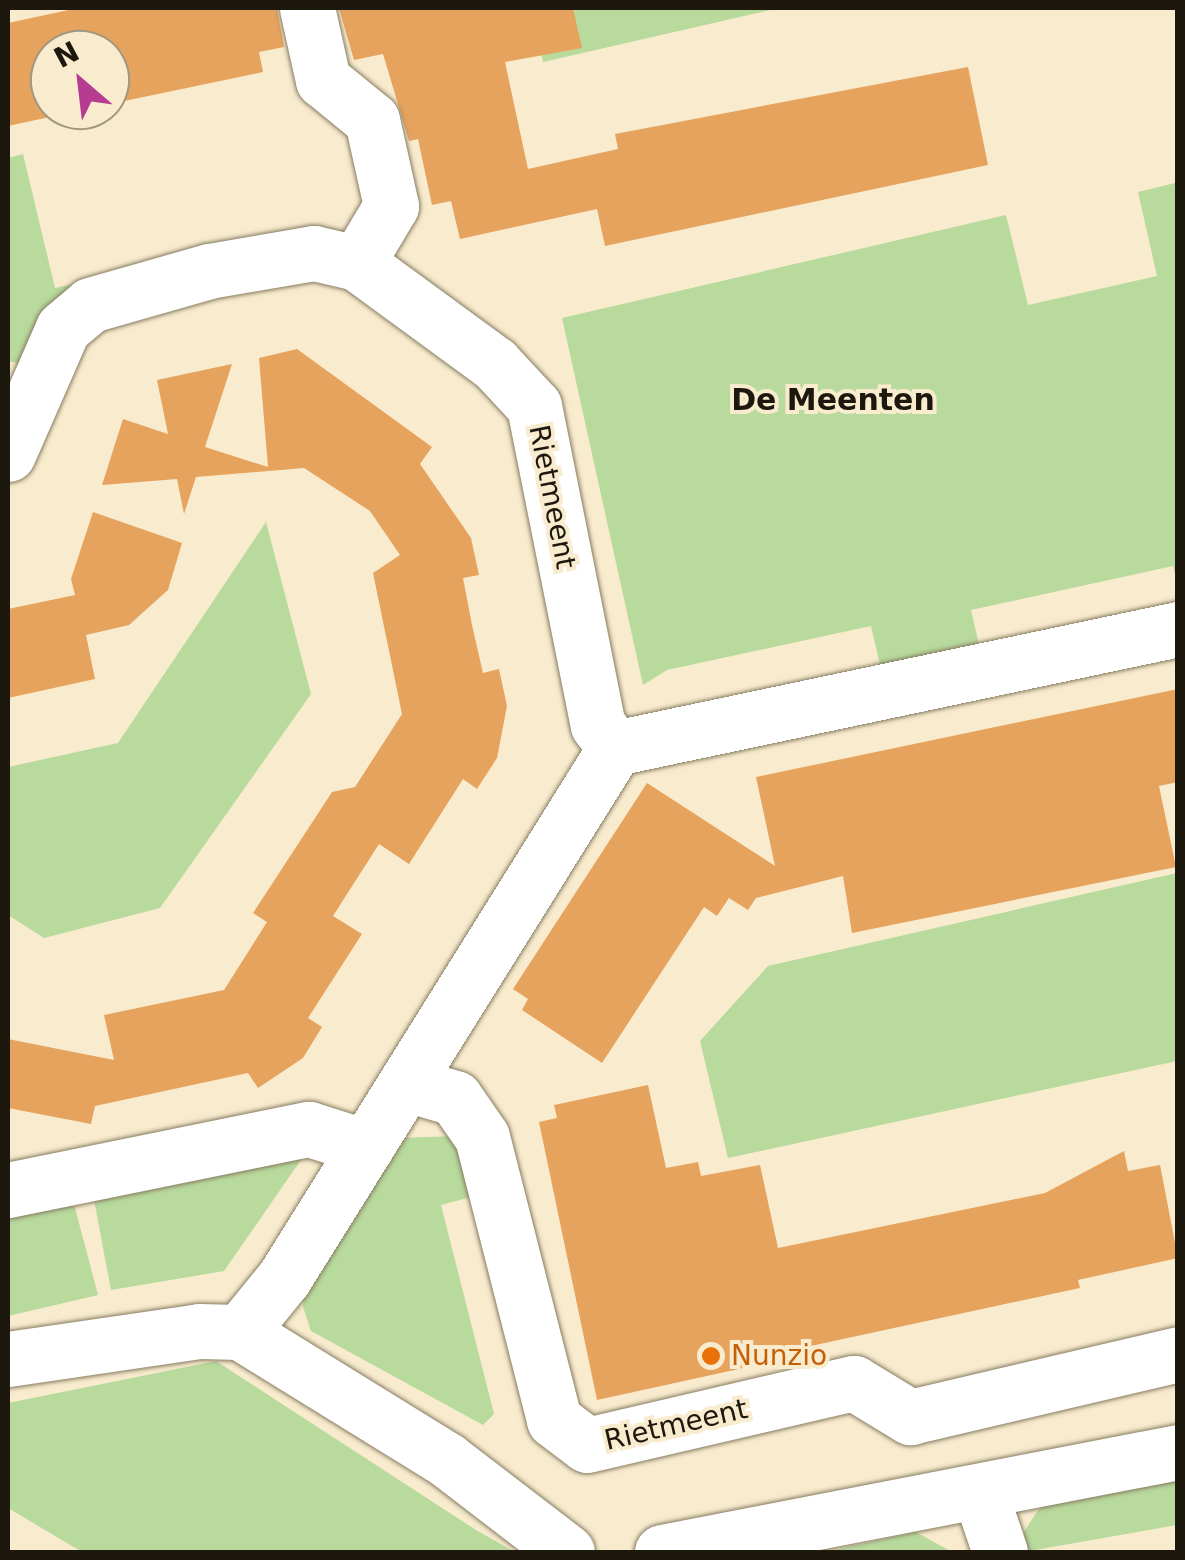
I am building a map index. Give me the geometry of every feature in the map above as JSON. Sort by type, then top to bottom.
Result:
[{"type":"street","points":[[307,8],[323,80],[372,120],[391,206],[356,263]]},
{"type":"street","name":"Rietmeent","points":[[8,454],[63,328],[90,304],[266,259],[314,252],[356,263],[495,364],[534,406],[598,724],[615,748]]},
{"type":"street","points":[[240,1332],[284,1278],[615,748],[1178,629]]},
{"type":"street","name":"Rietmeent","points":[[407,1084],[455,1098],[482,1137],[554,1420],[587,1445],[854,1383],[910,1417],[1178,1354]]},
{"type":"street","points":[[8,1190],[309,1129],[366,1147]]},
{"type":"street","points":[[8,1359],[198,1331],[240,1332],[447,1460],[568,1552]]},
{"type":"street","points":[[662,1552],[1178,1452]]},
{"type":"street","points":[[980,1493],[1000,1552]]},
{"type":"green space","points":[[532,8],[779,8],[543,62]]},
{"type":"green space","points":[[23,154],[55,288],[96,279],[24,365],[8,361],[8,158]]},
{"type":"green space","points":[[1175,183],[1177,581],[1173,566],[971,610],[980,649],[881,669],[871,626],[667,670],[643,685],[562,318],[1006,215],[1028,305],[1157,276],[1138,192]]},
{"type":"green space","points":[[266,522],[311,694],[160,908],[44,938],[8,915],[8,767],[118,743]]},
{"type":"green space","points":[[1177,873],[1177,1061],[728,1158],[700,1041],[768,966]]},
{"type":"green space","points":[[457,1136],[475,1196],[441,1205],[494,1414],[483,1425],[311,1331],[303,1307],[304,1290],[400,1138]]},
{"type":"green space","points":[[305,1154],[224,1271],[111,1290],[94,1200]]},
{"type":"green space","points":[[74,1204],[98,1295],[8,1316],[8,1216]]},
{"type":"green space","points":[[216,1361],[515,1552],[82,1552],[8,1508],[8,1403]]},
{"type":"green space","points":[[1177,1474],[1177,1525],[1024,1552],[1024,1532],[1042,1504]]},
{"type":"green space","points":[[916,1532],[952,1552],[826,1552]]},
{"type":"building","points":[[78,8],[277,8],[284,47],[259,52],[263,72],[130,100],[130,30],[30,30],[30,121],[8,126],[8,23]]},
{"type":"building","points":[[339,8],[573,8],[582,48],[505,62],[528,169],[618,149],[615,134],[968,67],[988,165],[605,246],[597,209],[460,239],[451,201],[432,205],[418,139],[409,141],[383,54],[354,60]]},
{"type":"building","points":[[297,349],[432,447],[420,464],[471,538],[479,575],[463,578],[472,625],[483,673],[499,669],[507,706],[497,758],[477,789],[463,779],[409,864],[379,844],[333,916],[362,934],[308,1018],[322,1027],[303,1058],[258,1088],[248,1073],[95,1106],[91,1124],[8,1108],[8,1039],[114,1060],[104,1015],[224,990],[267,922],[253,913],[332,792],[355,787],[402,714],[373,573],[400,555],[370,511],[304,468],[196,477],[184,514],[177,479],[102,485],[123,419],[168,434],[157,380],[232,364],[205,447],[268,467],[259,358]]},
{"type":"building","points":[[93,512],[182,543],[168,590],[129,625],[86,635],[95,679],[8,698],[8,609],[75,595],[71,579]]},
{"type":"building","points":[[1178,689],[1178,782],[1159,786],[1176,867],[852,933],[843,876],[756,898],[748,910],[729,898],[717,916],[704,907],[602,1063],[522,1010],[528,999],[513,989],[647,783],[775,866],[756,777]]},
{"type":"building","points":[[648,1085],[666,1168],[698,1162],[701,1176],[760,1165],[778,1248],[1045,1193],[1124,1151],[1128,1171],[1160,1165],[1178,1258],[1078,1280],[1080,1288],[755,1358],[757,1365],[597,1400],[539,1122],[557,1118],[554,1105]]},
{"type":"place","name":"Nunzio","points":[[711,1356]]},
{"type":"district","name":"De Meenten","points":[[833,400]]}]
